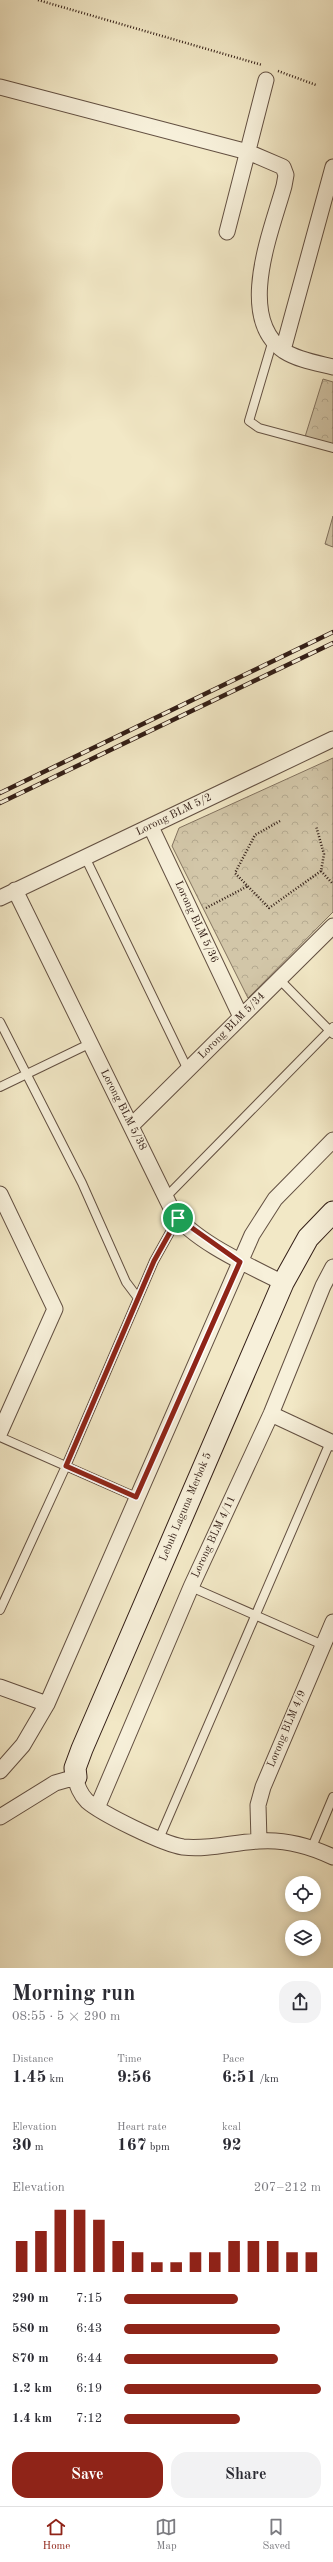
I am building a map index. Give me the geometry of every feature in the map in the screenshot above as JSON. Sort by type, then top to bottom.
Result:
[{"type":"street","points":[[226,232],[269,72]]},
{"type":"street","points":[[0,86],[248,152],[277,162],[283,167],[286,175],[260,272],[258,293],[263,321],[278,345],[296,357],[333,367]]},
{"type":"street","points":[[278,345],[326,217],[333,167]]},
{"type":"street","name":"Lorong BLM 5/2","points":[[0,898],[333,739]]},
{"type":"street","name":"Lorong BLM 5/36","points":[[151,827],[241,1018]]},
{"type":"street","name":"Lorong BLM 5/38","points":[[15,890],[89,1044],[178,1218],[240,1262],[283,1283]]},
{"type":"street","name":"Lorong BLM 5/34","points":[[131,1126],[333,926]]},
{"type":"street","points":[[1,1768],[23,1745],[47,1704],[136,1497],[252,1235],[275,1199],[333,1140]]},
{"type":"street","points":[[0,1194],[54,1309],[0,1432]]},
{"type":"street","name":"Lebuh Laguna Merbok 5","points":[[333,1212],[308,1238],[283,1283],[75,1768],[76,1785],[86,1800],[97,1808],[159,1839],[183,1847],[211,1847],[259,1840],[273,1840],[312,1848],[333,1857]]},
{"type":"street","name":"Lorong BLM 4/11","points":[[97,1808],[191,1587],[271,1414],[323,1286],[333,1267]]},
{"type":"street","points":[[271,1414],[332,1440]]},
{"type":"street","name":"Lorong BLM 4/9","points":[[259,1840],[258,1804],[263,1787],[333,1622]]},
{"type":"street","points":[[0,1687],[47,1704]]},
{"type":"street","points":[[0,1817],[55,1783],[76,1777]]},
{"type":"lane","points":[[278,345],[249,421],[259,428],[333,448]]},
{"type":"lane","points":[[85,857],[188,1070]]},
{"type":"lane","points":[[166,1197],[332,1030],[279,979]]},
{"type":"lane","points":[[0,1022],[82,1183],[126,1282],[138,1298]]},
{"type":"lane","points":[[0,1087],[28,1075],[89,1044]]},
{"type":"lane","points":[[0,1610],[66,1466],[154,1261],[178,1218]]},
{"type":"lane","points":[[0,1437],[136,1497]]},
{"type":"lane","points":[[159,1839],[332,1440]]},
{"type":"lane","points":[[191,1587],[323,1644]]},
{"type":"lane","points":[[312,1848],[333,1797]]},
{"type":"path","points":[[38,0],[269,72],[316,85]]},
{"type":"path","points":[[280,821],[255,835],[236,873],[269,908],[321,871],[324,854],[316,826]]},
{"type":"path","points":[[321,871],[333,884]]},
{"type":"path","points":[[192,916],[248,886]]},
{"type":"green space","points":[[323,379],[333,382],[333,449],[304,440]]},
{"type":"green space","points":[[333,516],[333,547],[325,544]]},
{"type":"green space","points":[[333,758],[333,912],[248,998],[172,846],[179,828]]},
{"type":"railway","points":[[0,793],[333,632]]},
{"type":"railway","points":[[0,803],[333,643]]},
{"type":"route","points":[[178,1218],[215,1246],[240,1262],[136,1497],[66,1466],[154,1261],[178,1218]]}]
